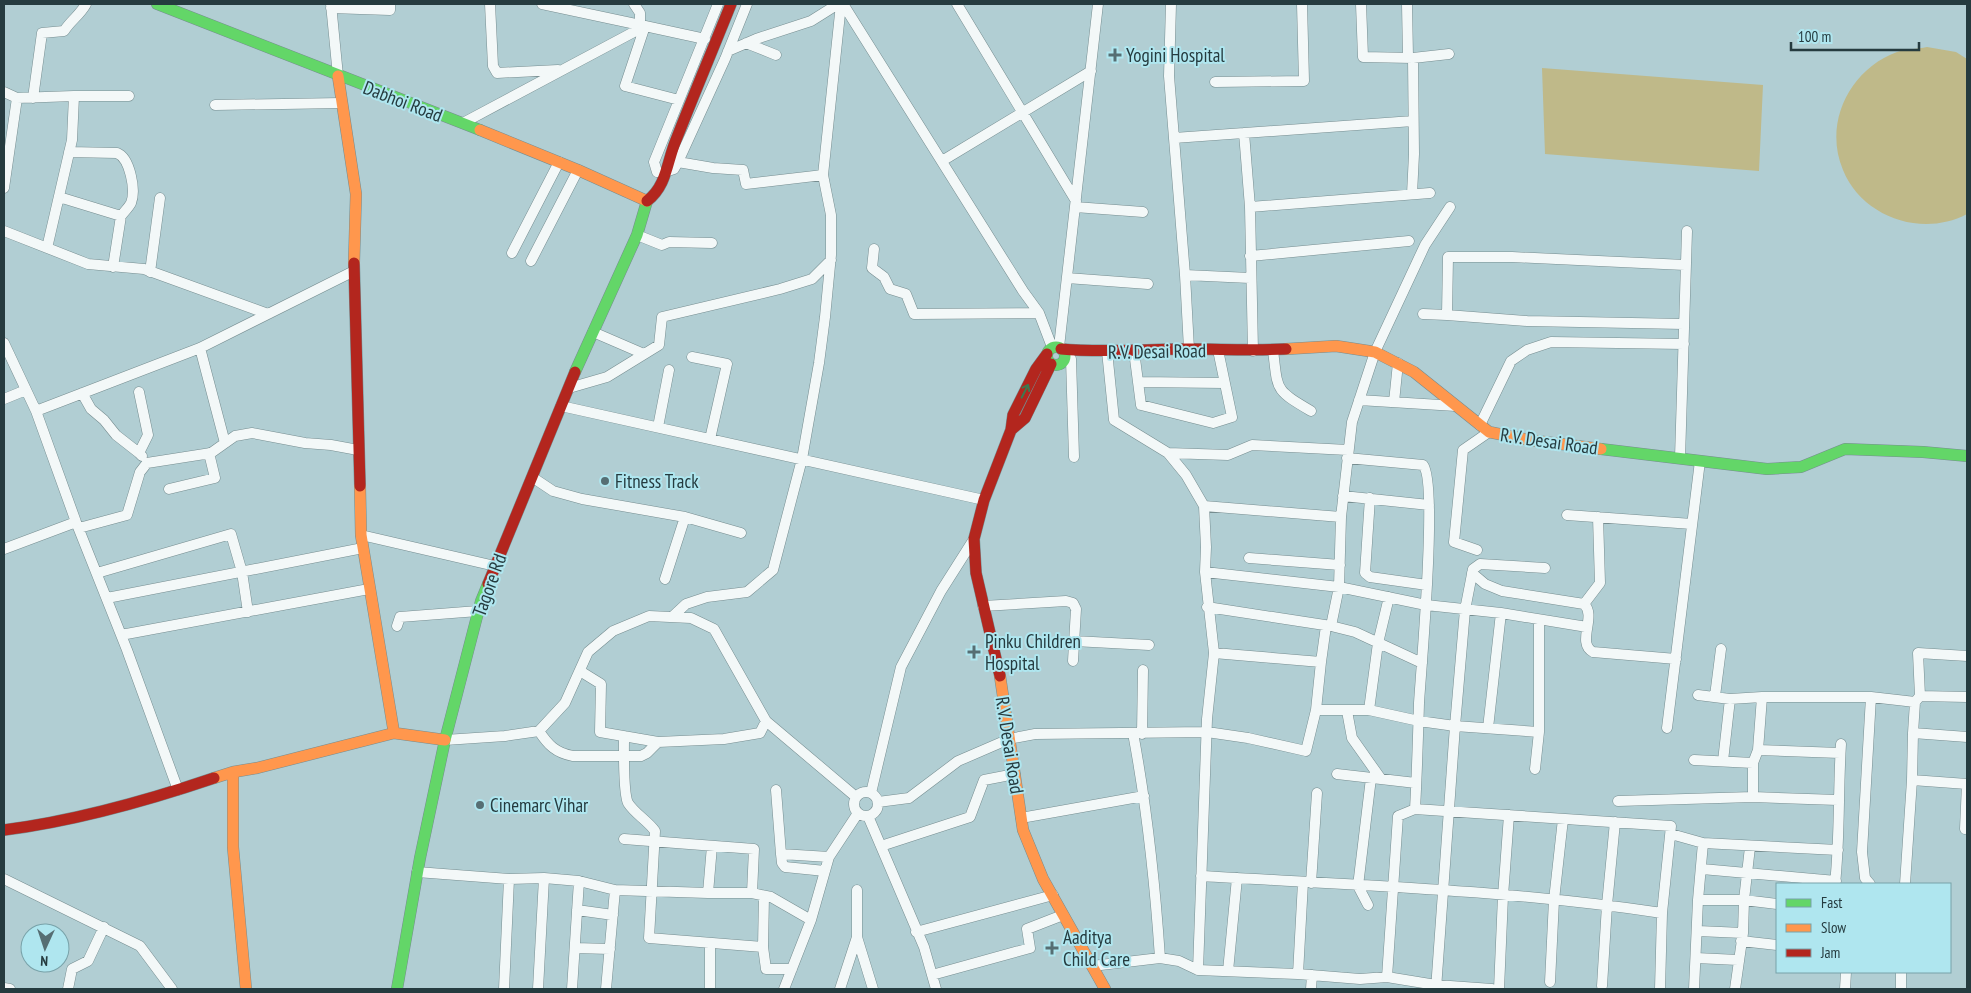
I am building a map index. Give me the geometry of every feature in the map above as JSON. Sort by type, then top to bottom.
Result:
[{"type":"street","points":[[33,98],[42,33],[64,31],[70,22],[81,14],[86,4]]},
{"type":"street","name":"Dabhoi Road","points":[[157,4],[338,76],[463,123],[578,170],[647,202]]},
{"type":"street","points":[[390,4],[390,10],[331,6],[341,103],[356,194],[354,271],[361,535],[394,733]]},
{"type":"street","points":[[490,4],[493,66],[497,72],[562,70]]},
{"type":"street","points":[[542,4],[705,39]]},
{"type":"street","points":[[634,4],[640,14],[642,25],[625,86],[679,100]]},
{"type":"street","points":[[718,4],[654,162],[666,166],[743,170],[746,184],[823,175]]},
{"type":"street","name":"Tagore Rd","points":[[397,989],[418,872],[445,740],[478,611],[568,390],[637,235],[647,202],[653,198],[731,4]]},
{"type":"street","points":[[666,166],[728,51],[747,4]]},
{"type":"street","points":[[728,51],[811,21],[841,4]]},
{"type":"street","points":[[841,4],[1039,313],[1058,354]]},
{"type":"street","points":[[672,617],[686,604],[706,597],[747,592],[773,570],[802,459],[819,363],[831,260],[831,215],[823,175],[841,4]]},
{"type":"street","points":[[958,4],[1024,112],[1075,204]]},
{"type":"street","points":[[1074,457],[1058,354],[1098,4]]},
{"type":"street","points":[[1171,4],[1169,76],[1189,350]]},
{"type":"street","points":[[1215,82],[1304,81],[1302,4]]},
{"type":"street","points":[[1361,4],[1363,57],[1410,57],[1449,54]]},
{"type":"street","points":[[1407,4],[1413,121],[1412,194]]},
{"type":"street","points":[[463,123],[642,25]]},
{"type":"street","points":[[746,43],[776,55]]},
{"type":"street","points":[[942,161],[1091,71]]},
{"type":"street","points":[[4,92],[18,98],[129,96]]},
{"type":"street","points":[[47,248],[72,140],[74,96]]},
{"type":"street","points":[[4,188],[18,98]]},
{"type":"street","points":[[215,105],[341,103]]},
{"type":"street","points":[[1174,138],[1413,121]]},
{"type":"street","points":[[1244,132],[1250,207],[1253,351]]},
{"type":"street","points":[[69,152],[116,153],[125,159],[132,181],[132,203],[122,216],[113,266]]},
{"type":"street","points":[[512,253],[558,162]]},
{"type":"street","points":[[531,261],[578,170]]},
{"type":"street","points":[[1250,207],[1430,193]]},
{"type":"street","points":[[59,197],[122,216]]},
{"type":"street","points":[[150,272],[160,198]]},
{"type":"street","points":[[1075,204],[1143,212]]},
{"type":"street","points":[[878,802],[909,798],[958,761],[1009,739],[1036,734],[1207,732],[1248,738],[1306,751],[1316,710],[1321,662],[1339,587],[1341,517],[1352,422],[1375,352],[1425,245],[1450,207]]},
{"type":"street","points":[[4,231],[88,264],[144,269],[268,314]]},
{"type":"street","points":[[1680,458],[1687,231]]},
{"type":"street","points":[[637,235],[662,245],[669,242],[712,243]]},
{"type":"street","points":[[1250,256],[1409,241]]},
{"type":"street","points":[[874,249],[872,268],[884,277],[890,289],[906,294],[914,314],[1039,313]]},
{"type":"street","points":[[1447,315],[1448,257],[1512,257],[1685,265]]},
{"type":"street","points":[[568,390],[569,388],[607,377],[659,345],[662,316],[780,289],[812,279],[831,260]]},
{"type":"street","points":[[36,411],[200,348],[354,271]]},
{"type":"street","points":[[1185,275],[1250,278]]},
{"type":"street","points":[[1067,278],[1148,284]]},
{"type":"street","points":[[1423,314],[1527,321],[1684,324]]},
{"type":"street","points":[[593,332],[644,354]]},
{"type":"street","points":[[1477,550],[1454,542],[1463,450],[1484,429],[1511,361],[1528,350],[1552,342],[1684,344]]},
{"type":"street","points":[[4,343],[7,355],[36,411],[77,525],[107,598],[178,790]]},
{"type":"street","name":"R.V. Desai Road","points":[[1105,989],[1043,879],[1023,830],[1000,677],[976,573],[974,539],[984,500],[1011,430],[1012,414],[1036,369],[1058,354],[1107,351],[1253,351],[1336,346],[1375,352],[1398,363],[1414,372],[1484,429],[1529,440],[1781,470],[1801,467],[1845,449],[1967,456]]},
{"type":"street","points":[[200,348],[225,443]]},
{"type":"street","points":[[1134,351],[1141,405],[1213,423],[1232,417],[1218,350]]},
{"type":"street","points":[[1273,350],[1280,390],[1287,397],[1311,411]]},
{"type":"street","points":[[1107,351],[1114,420],[1168,453],[1186,475],[1204,506],[1205,572],[1214,653],[1207,732],[1198,970]]},
{"type":"street","points":[[692,357],[727,364],[710,439]]},
{"type":"street","points":[[1394,402],[1398,363]]},
{"type":"street","points":[[658,427],[669,370]]},
{"type":"street","points":[[1138,382],[1224,383]]},
{"type":"street","points":[[4,400],[26,390]]},
{"type":"street","points":[[139,392],[148,435],[139,452]]},
{"type":"street","points":[[82,393],[92,409],[116,435],[139,452],[146,464]]},
{"type":"street","points":[[1359,400],[1456,406]]},
{"type":"street","points":[[562,406],[984,500]]},
{"type":"street","points":[[4,549],[77,525],[127,515],[140,472],[146,464],[209,453],[235,436],[252,433],[358,450]]},
{"type":"street","points":[[1168,453],[1228,455],[1252,445],[1348,454],[1423,465],[1427,470],[1429,505],[1427,586],[1415,809]]},
{"type":"street","points":[[169,489],[215,478],[209,453]]},
{"type":"street","points":[[1667,728],[1700,461]]},
{"type":"street","points":[[532,478],[553,491],[582,499],[685,517],[741,533]]},
{"type":"street","points":[[1343,496],[1429,505]]},
{"type":"street","points":[[1370,498],[1365,573],[1370,577],[1427,586]]},
{"type":"street","points":[[1204,506],[1341,517]]},
{"type":"street","points":[[1567,515],[1692,524]]},
{"type":"street","points":[[664,579],[685,517]]},
{"type":"street","points":[[1584,604],[1600,583],[1598,518]]},
{"type":"street","points":[[97,573],[231,534],[242,572],[248,612]]},
{"type":"street","points":[[361,535],[495,566]]},
{"type":"street","points":[[871,793],[901,667],[941,591],[974,539]]},
{"type":"street","points":[[107,598],[363,548]]},
{"type":"street","points":[[1249,558],[1340,565]]},
{"type":"street","points":[[1436,987],[1455,726],[1466,610],[1472,573],[1475,566],[1480,564],[1545,568]]},
{"type":"street","points":[[1205,572],[1339,587],[1426,605],[1501,613],[1587,627]]},
{"type":"street","points":[[1472,573],[1485,584],[1502,591],[1584,604]]},
{"type":"street","points":[[121,635],[369,589]]},
{"type":"street","points":[[1368,710],[1378,643],[1389,597]]},
{"type":"street","points":[[983,606],[1070,601],[1075,605],[1076,609],[1073,661]]},
{"type":"street","points":[[1584,604],[1588,611],[1586,644],[1588,650],[1592,652],[1676,659]]},
{"type":"street","points":[[1208,607],[1329,626],[1355,632],[1422,664]]},
{"type":"street","points":[[397,626],[400,617],[478,611]]},
{"type":"street","points":[[1488,728],[1501,613]]},
{"type":"street","points":[[4,830],[45,825],[178,790],[233,772],[257,768],[394,733],[445,740],[539,732],[565,703],[588,652],[612,632],[649,616],[691,618],[714,629],[766,721],[856,797]]},
{"type":"street","points":[[1535,769],[1539,732],[1539,620]]},
{"type":"street","points":[[1074,641],[1149,644]]},
{"type":"street","points":[[1715,696],[1721,649]]},
{"type":"street","points":[[1214,653],[1321,662]]},
{"type":"street","points":[[1905,883],[1913,733],[1917,699],[1918,653],[1967,656]]},
{"type":"street","points":[[1143,670],[1138,734],[1154,877],[1160,958]]},
{"type":"street","points":[[580,671],[601,684],[600,732],[658,742],[724,739],[760,733],[766,721]]},
{"type":"street","points":[[1698,695],[1730,699],[1762,697],[1967,698]]},
{"type":"street","points":[[1753,797],[1754,763],[1758,750],[1762,697]]},
{"type":"street","points":[[1869,883],[1866,878],[1862,852],[1870,697]]},
{"type":"street","points":[[1723,762],[1730,699]]},
{"type":"street","points":[[1316,710],[1368,710],[1419,721],[1455,726],[1539,732]]},
{"type":"street","points":[[1347,711],[1352,738],[1376,778],[1358,886],[1368,905]]},
{"type":"street","points":[[539,732],[547,744],[565,754],[641,756],[647,754],[658,742]]},
{"type":"street","points":[[1913,733],[1967,737]]},
{"type":"street","points":[[624,736],[626,800],[636,814],[655,831],[656,841],[650,891],[649,938],[763,947]]},
{"type":"street","points":[[1702,869],[1835,883],[1838,850],[1840,749],[1758,750]]},
{"type":"street","points":[[1694,760],[1754,763]]},
{"type":"street","points":[[233,772],[233,847],[246,989]]},
{"type":"street","points":[[881,846],[970,817],[984,780],[1014,774]]},
{"type":"street","points":[[1337,774],[1416,783]]},
{"type":"street","points":[[1912,780],[1967,784],[1965,829]]},
{"type":"street","points":[[776,790],[782,863],[785,866],[825,871]]},
{"type":"street","points":[[784,989],[811,920],[829,857],[863,814],[875,813],[878,802],[874,795],[863,792],[856,797],[854,804],[863,814],[881,846],[924,947],[936,989]]},
{"type":"street","points":[[1298,974],[1317,792]]},
{"type":"street","points":[[1021,818],[1144,796]]},
{"type":"street","points":[[1618,800],[1753,797],[1838,800]]},
{"type":"street","points":[[1387,978],[1398,816],[1415,809],[1672,826],[1662,913],[1660,989]]},
{"type":"street","points":[[1498,989],[1509,815]]},
{"type":"street","points":[[1550,982],[1554,900],[1563,819]]},
{"type":"street","points":[[1602,986],[1607,904],[1616,822]]},
{"type":"street","points":[[1671,834],[1703,844],[1838,850]]},
{"type":"street","points":[[624,839],[754,849],[752,893]]},
{"type":"street","points":[[1694,989],[1698,900],[1703,844]]},
{"type":"street","points":[[708,893],[712,846]]},
{"type":"street","points":[[1735,989],[1750,847]]},
{"type":"street","points":[[781,854],[829,857]]},
{"type":"street","points":[[418,872],[509,879],[579,880],[615,890],[752,893],[771,897],[811,920]]},
{"type":"street","points":[[1201,876],[1443,891],[1607,904],[1662,913]]},
{"type":"street","points":[[538,989],[544,878]]},
{"type":"street","points":[[1228,970],[1237,878]]},
{"type":"street","points":[[4,879],[140,946],[172,989]]},
{"type":"street","points":[[504,989],[509,879]]},
{"type":"street","points":[[572,989],[579,880]]},
{"type":"street","points":[[606,989],[615,890]]},
{"type":"street","points":[[857,890],[857,938],[873,989]]},
{"type":"street","points":[[916,932],[1053,895]]},
{"type":"street","points":[[764,896],[763,947],[766,969],[792,969]]},
{"type":"street","points":[[1698,900],[1744,900],[1776,904]]},
{"type":"street","points":[[577,910],[613,914]]},
{"type":"street","points":[[932,975],[1030,948],[1027,929],[1063,915]]},
{"type":"street","points":[[68,989],[72,969],[88,961],[104,927]]},
{"type":"street","points":[[1698,931],[1742,937],[1776,945]]},
{"type":"street","points":[[840,989],[857,938]]},
{"type":"street","points":[[710,942],[710,989]]},
{"type":"street","points":[[575,948],[610,949]]},
{"type":"street","points":[[1092,966],[1160,958],[1179,961],[1198,970],[1228,970],[1360,979],[1387,978],[1436,987],[1492,989]]},
{"type":"street","points":[[1696,958],[1738,960]]},
{"type":"street","points":[[1846,973],[1846,989]]},
{"type":"street","points":[[1901,973],[1901,989]]},
{"type":"street","points":[[1311,989],[1312,975]]},
{"type":"street","points":[[4,988],[10,989]]},
{"type":"shaded area","points":[[1927,47],[1956,52],[1967,59],[1967,214],[1950,221],[1931,224],[1895,219],[1879,211],[1864,200],[1852,186],[1843,170],[1836,134],[1839,116],[1845,100],[1854,84],[1866,71],[1880,60],[1897,52]]},
{"type":"shaded area","points":[[1542,68],[1763,85],[1759,171],[1545,154]]},
{"type":"traffic: fast","points":[[157,4],[480,130]]},
{"type":"traffic: fast","points":[[575,372],[637,235],[647,201]]},
{"type":"traffic: fast","points":[[1056,347],[1063,349],[1065,356],[1063,363],[1056,365],[1049,363],[1047,356],[1049,349],[1056,347]]},
{"type":"traffic: fast","points":[[1601,449],[1767,469],[1801,467],[1845,449],[1967,456]]},
{"type":"traffic: fast","points":[[397,989],[420,858],[445,740],[481,601],[488,584]]},
{"type":"traffic: slow","points":[[338,76],[356,194],[354,263]]},
{"type":"traffic: slow","points":[[480,130],[578,170],[647,201]]},
{"type":"traffic: slow","points":[[1286,349],[1336,346],[1375,352],[1414,372],[1489,432],[1529,440],[1601,449]]},
{"type":"traffic: slow","points":[[360,486],[361,535],[394,733]]},
{"type":"traffic: slow","points":[[1000,676],[1023,830],[1043,879],[1105,989]]},
{"type":"traffic: slow","points":[[214,778],[394,733],[445,740]]},
{"type":"traffic: slow","points":[[233,772],[233,847],[246,989]]},
{"type":"traffic: jam","points":[[647,201],[654,195],[663,181],[676,140],[731,4]]},
{"type":"traffic: jam","points":[[354,263],[360,486]]},
{"type":"traffic: jam","points":[[1061,349],[1109,351],[1286,349]]},
{"type":"traffic: jam","points":[[1000,676],[976,573],[974,539],[984,500],[1011,430],[1013,415],[1036,369],[1047,354]]},
{"type":"traffic: jam","points":[[1011,430],[1025,418],[1051,364]]},
{"type":"traffic: jam","points":[[488,584],[575,372]]},
{"type":"traffic: jam","points":[[4,830],[84,816],[162,795],[214,778]]},
{"type":"place","name":"Yogini Hospital","points":[[1115,55]]},
{"type":"place","name":"Fitness Track","points":[[605,481]]},
{"type":"place","name":"Pinku Children Hospital","points":[[974,652]]},
{"type":"place","name":"Cinemarc Vihar","points":[[480,805]]},
{"type":"place","name":"Aaditya Child Care","points":[[1052,948]]}]
